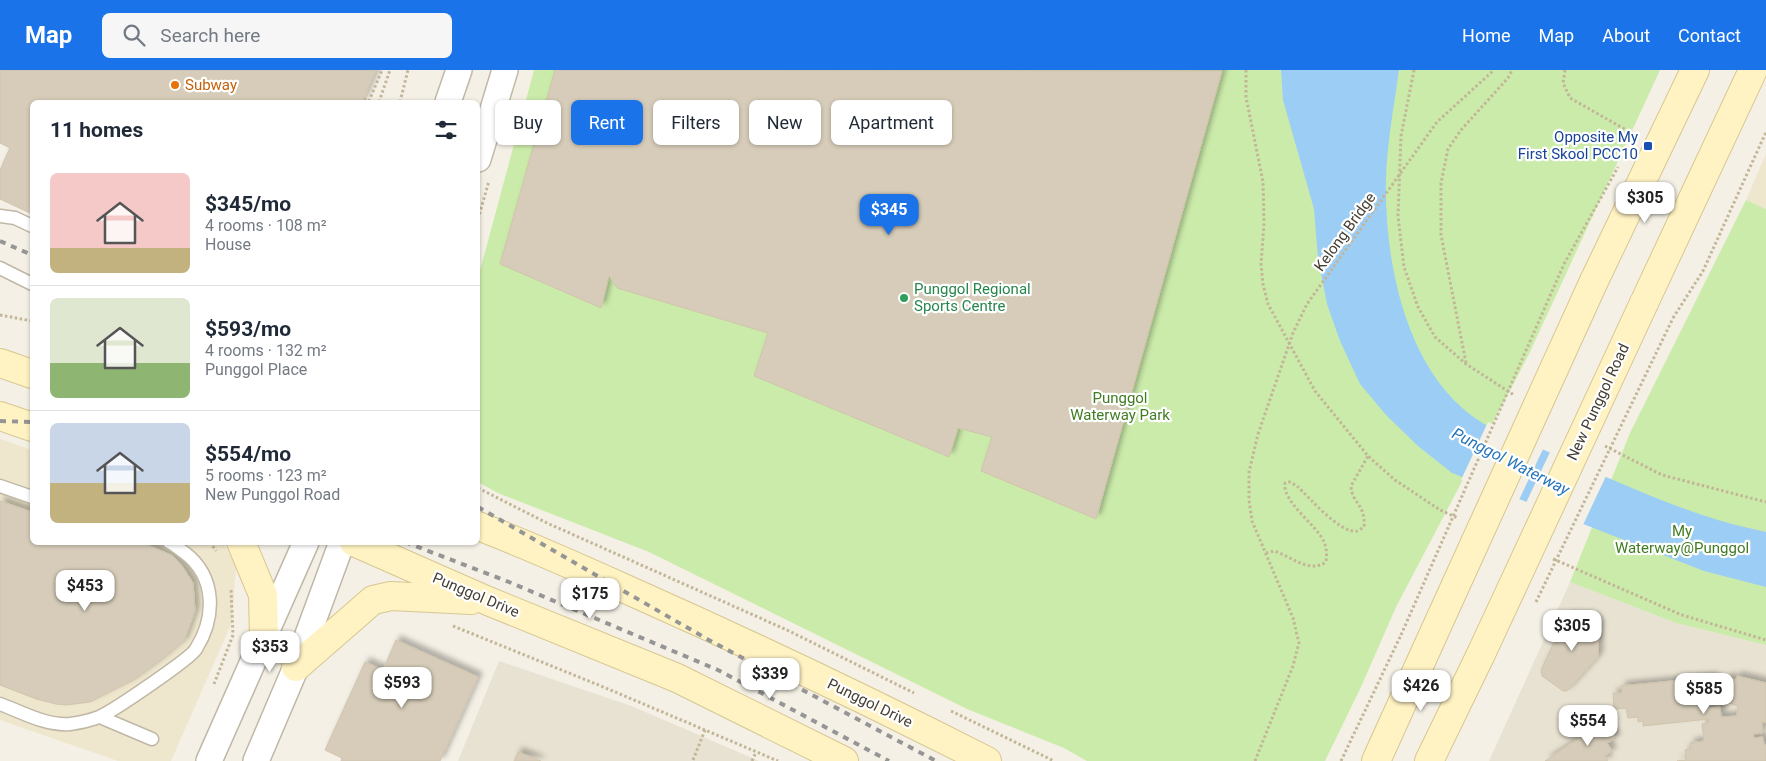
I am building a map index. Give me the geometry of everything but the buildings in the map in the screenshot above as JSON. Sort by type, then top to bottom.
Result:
[{"type":"street","points":[[449,100],[459,70]]},
{"type":"street","points":[[480,153],[505,70]]},
{"type":"street","points":[[1376,761],[1594,281],[1694,70]]},
{"type":"street","name":"New Punggol Road","points":[[1429,761],[1481,654],[1753,70]]},
{"type":"street","points":[[0,363],[30,373]]},
{"type":"street","points":[[0,416],[30,427]]},
{"type":"street","points":[[480,512],[518,541]]},
{"type":"street","name":"Punggol Drive","points":[[480,527],[518,541],[704,624],[904,719],[986,761]]},
{"type":"street","points":[[243,545],[262,595],[264,637]]},
{"type":"street","points":[[208,761],[305,545]]},
{"type":"street","points":[[256,761],[296,667],[341,545]]},
{"type":"street","name":"Punggol Drive","points":[[361,545],[488,601],[677,678],[844,761]]},
{"type":"street","points":[[296,667],[373,600],[391,596],[488,601]]},
{"type":"lane","points":[[0,216],[15,218],[30,225]]},
{"type":"lane","points":[[0,268],[30,283]]},
{"type":"lane","points":[[0,486],[30,496]]},
{"type":"lane","points":[[0,704],[49,722],[70,724],[100,717],[196,651],[209,621],[211,597],[204,575],[191,558],[175,545]]},
{"type":"lane","points":[[100,717],[152,739]]},
{"type":"path","points":[[369,100],[382,70]]},
{"type":"path","points":[[380,100],[390,70]]},
{"type":"path","points":[[400,100],[408,70]]},
{"type":"path","points":[[1246,70],[1246,97],[1263,182],[1264,223],[1261,264],[1268,304],[1315,391],[1368,456],[1395,480],[1440,510],[1467,521]]},
{"type":"path","points":[[1414,70],[1401,136],[1398,216],[1404,267],[1418,307],[1435,336],[1466,364],[1521,400]]},
{"type":"path","name":"Kelong Bridge","points":[[1255,761],[1293,666],[1299,643],[1294,618],[1252,521],[1249,500],[1249,472],[1258,434],[1293,333],[1308,304],[1437,122],[1494,70]]},
{"type":"path","points":[[1466,364],[1441,235],[1441,183],[1448,149],[1461,130],[1508,78],[1512,70]]},
{"type":"path","points":[[1565,70],[1564,83],[1570,98],[1635,136]]},
{"type":"path","points":[[1532,610],[1673,318],[1703,271],[1766,132]]},
{"type":"path","points":[[1340,761],[1401,635],[1564,264]]},
{"type":"path","points":[[0,315],[30,321]]},
{"type":"path","points":[[1603,445],[1662,475],[1766,502]]},
{"type":"path","points":[[1266,553],[1274,551],[1312,567],[1320,566],[1326,562],[1327,553],[1323,540],[1289,498],[1284,489],[1285,483],[1290,482],[1297,486],[1338,525],[1348,530],[1358,531],[1364,527],[1363,510],[1353,497],[1351,486],[1368,456]]},
{"type":"path","points":[[1547,556],[1682,615],[1766,640]]},
{"type":"path","points":[[448,624],[778,761]]},
{"type":"path","points":[[693,760],[706,730]]},
{"type":"path","points":[[752,761],[756,752]]},
{"type":"shaded area","points":[[1766,154],[1766,209],[1746,200]]},
{"type":"shaded area","points":[[0,439],[30,449],[30,545],[224,545],[236,565],[232,622],[171,761],[118,761],[0,720]]},
{"type":"shaded area","points":[[1570,582],[1676,623],[1766,645],[1766,761],[1489,761]]},
{"type":"shaded area","points":[[499,661],[634,707],[759,761],[458,761]]},
{"type":"green space","name":"Punggol Waterway Park","points":[[534,70],[1660,70],[1529,354],[1396,607],[1361,687],[1325,761],[1087,761],[1064,748],[967,709],[649,552],[498,493],[480,483],[480,271],[514,145],[561,145],[561,100],[526,100]]},
{"type":"green space","name":"My Waterway@Punggol","points":[[1746,200],[1766,209],[1766,645],[1676,623],[1570,582],[1630,433]]},
{"type":"water","name":"Punggol Waterway","points":[[1281,70],[1399,70],[1391,124],[1386,179],[1389,245],[1395,280],[1417,346],[1434,376],[1455,401],[1488,426],[1628,486],[1700,514],[1766,532],[1766,587],[1704,571],[1452,473],[1418,446],[1386,415],[1360,384],[1340,341],[1327,304],[1318,258],[1314,209],[1283,100]]},
{"type":"pier","points":[[1488,422],[1544,447],[1518,502],[1461,480]]},
{"type":"pier","points":[[1551,450],[1607,474],[1582,527],[1525,505]]},
{"type":"railway","points":[[0,241],[30,254]]},
{"type":"railway","points":[[0,421],[30,422]]},
{"type":"railway","points":[[480,508],[707,639],[936,761]]},
{"type":"railway","points":[[413,545],[509,582],[718,670],[889,761]]},
{"type":"place","name":"Subway","points":[[175,85]]},
{"type":"place","name":"Opposite My First Skool PCC10","points":[[1648,146]]},
{"type":"place","name":"Punggol Regional Sports Centre","points":[[904,298]]}]
